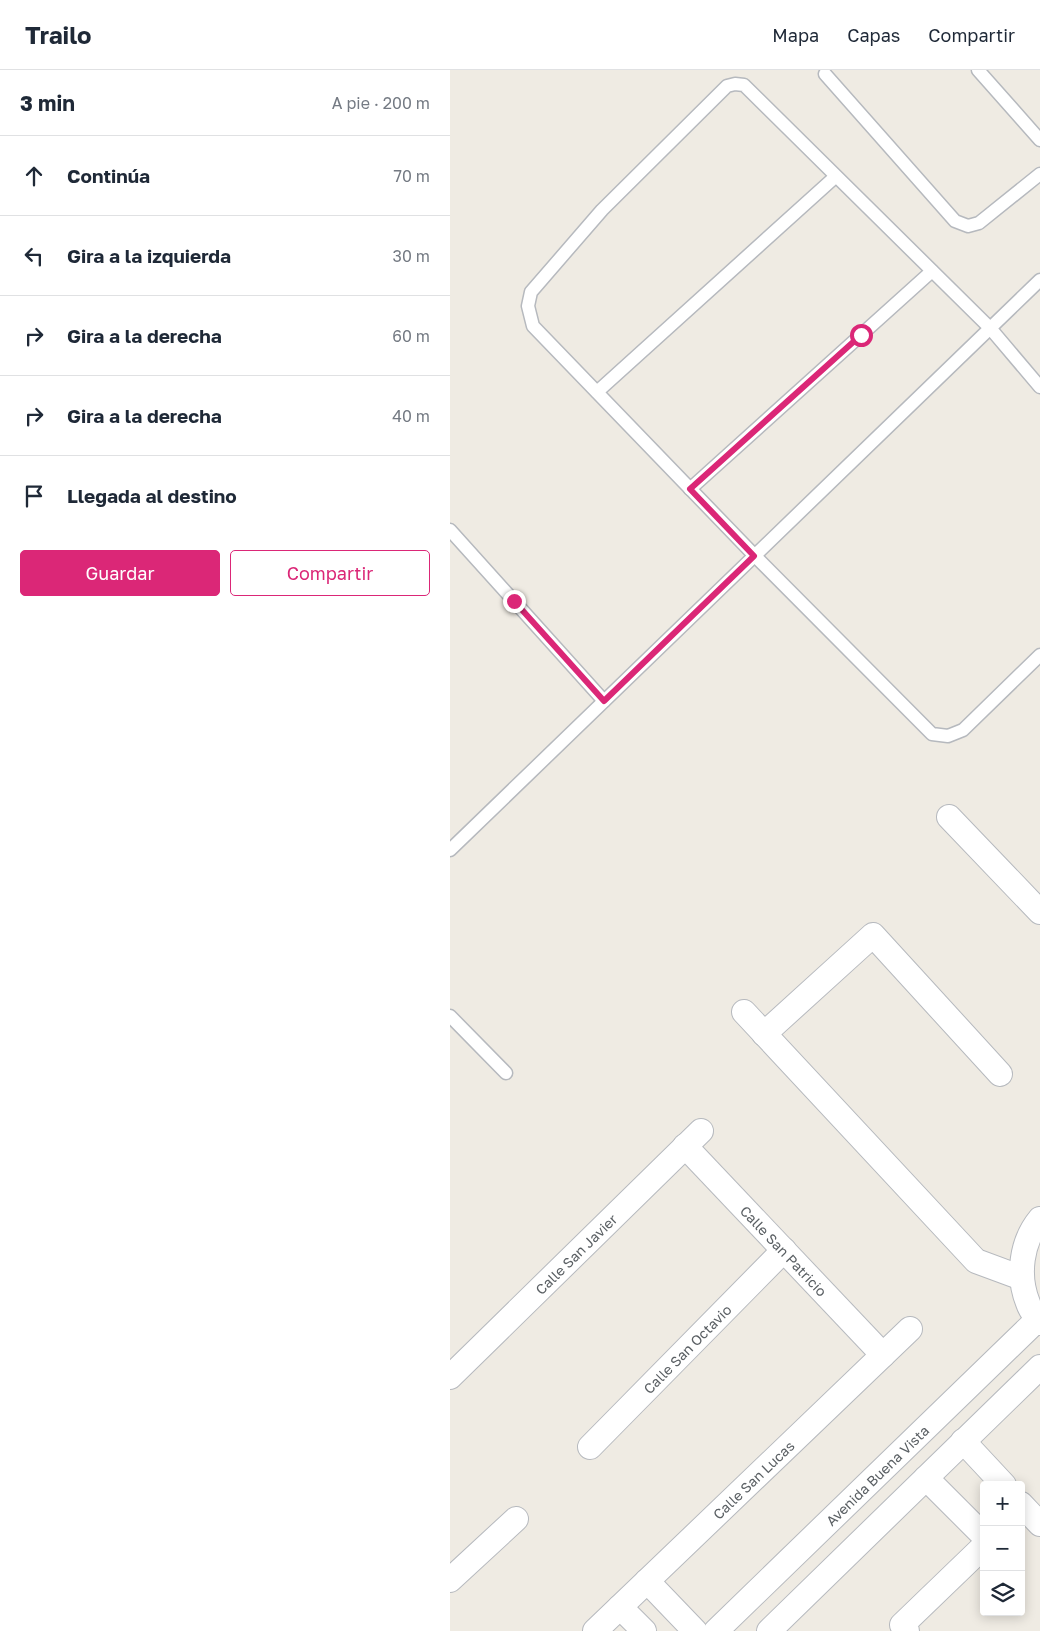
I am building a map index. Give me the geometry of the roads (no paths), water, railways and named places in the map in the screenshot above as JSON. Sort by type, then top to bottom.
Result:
[{"type":"street","points":[[949,817],[1040,912]]},
{"type":"street","points":[[764,1034],[872,935],[1000,1074]]},
{"type":"street","points":[[744,1012],[976,1261],[1022,1278]]},
{"type":"street","name":"Calle San Patricio","points":[[693,1138],[784,1250],[883,1355]]},
{"type":"street","name":"Calle San Javier","points":[[450,1377],[693,1138]]},
{"type":"street","points":[[1039,1321],[1028,1304],[1022,1278],[1023,1251],[1034,1226],[1040,1219]]},
{"type":"street","name":"Calle San Octavio","points":[[590,1447],[784,1250]]},
{"type":"street","name":"Avenida Buena Vista","points":[[716,1631],[1039,1321]]},
{"type":"street","name":"Calle San Lucas","points":[[595,1631],[910,1329]]},
{"type":"street","points":[[769,1631],[1040,1367]]},
{"type":"street","points":[[964,1442],[1000,1481]]},
{"type":"street","points":[[926,1478],[980,1532]]},
{"type":"street","points":[[1025,1510],[1040,1524]]},
{"type":"street","points":[[450,1580],[516,1519]]},
{"type":"street","points":[[908,1631],[902,1625],[980,1550]]},
{"type":"street","points":[[647,1581],[695,1631]]},
{"type":"street","points":[[620,1607],[644,1631]]},
{"type":"lane","points":[[978,70],[1040,140]]},
{"type":"lane","points":[[825,74],[955,221],[968,226],[979,223],[1040,174]]},
{"type":"lane","points":[[1040,387],[990,328],[744,86],[735,84],[727,86],[602,210],[531,292],[528,306],[533,326],[754,556],[932,734],[948,736],[963,730],[1040,654]]},
{"type":"lane","points":[[596,392],[836,177]]},
{"type":"lane","points":[[690,489],[932,271]]},
{"type":"lane","points":[[450,850],[1040,280]]},
{"type":"lane","points":[[450,530],[604,701]]},
{"type":"lane","points":[[450,1016],[506,1073]]}]
